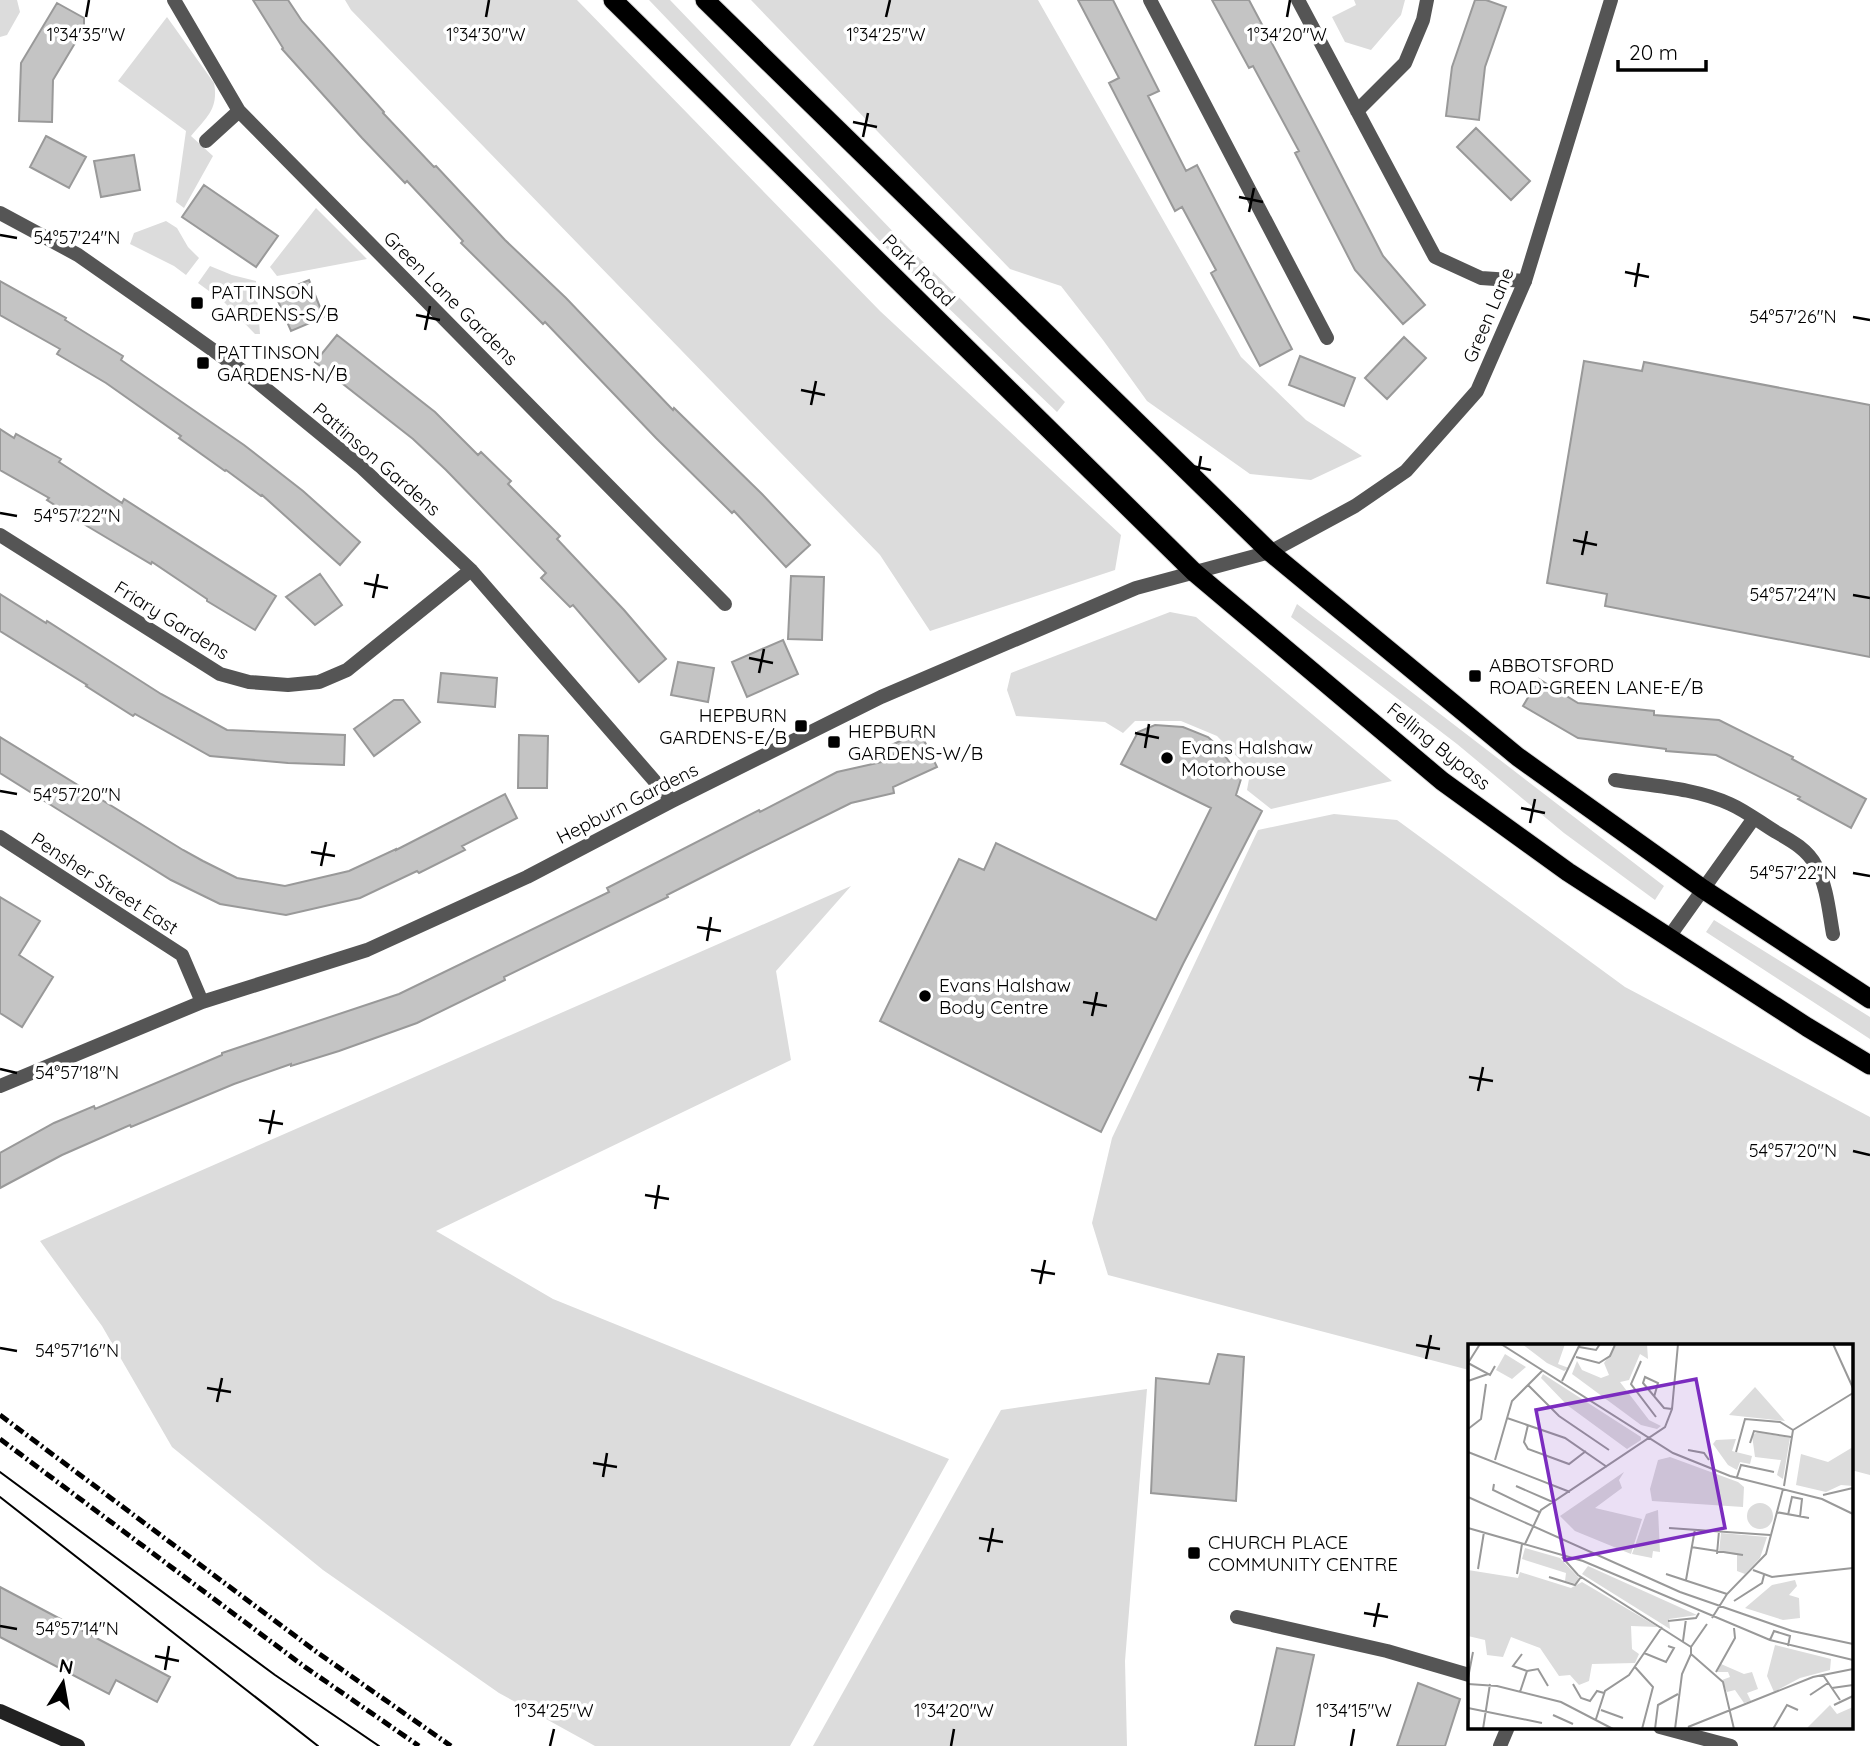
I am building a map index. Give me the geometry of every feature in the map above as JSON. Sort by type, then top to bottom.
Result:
[{"type":"highway","name":"Park Road","points":[[612,0],[1194,572]]},
{"type":"highway","points":[[705,0],[1270,552],[1518,757],[1703,889],[1870,999]]},
{"type":"highway","name":"Felling Bypass","points":[[1194,572],[1442,781],[1568,872],[1870,1065]]},
{"type":"main road","points":[[0,1711],[78,1746]]},
{"type":"street","name":"Green Lane Gardens","points":[[174,0],[239,111],[725,604]]},
{"type":"street","points":[[1150,0],[1327,338]]},
{"type":"street","points":[[1298,0],[1436,257],[1481,278],[1525,281]]},
{"type":"street","points":[[1357,111],[1405,63],[1423,20],[1427,0]]},
{"type":"street","name":"Green Lane","points":[[1270,552],[1355,506],[1406,471],[1477,391],[1525,281],[1611,0]]},
{"type":"street","points":[[206,141],[239,111]]},
{"type":"street","name":"Pattinson Gardens","points":[[0,213],[78,255],[255,380],[360,466],[471,570],[671,801]]},
{"type":"street","name":"Friary Gardens","points":[[0,535],[220,674],[249,682],[288,685],[319,682],[347,670],[471,570]]},
{"type":"street","name":"Hepburn Gardens","points":[[2,1084],[202,1002],[368,950],[527,877],[671,801],[881,697],[1136,589],[1270,552]]},
{"type":"street","points":[[1615,780],[1701,794],[1733,805],[1798,845],[1817,867],[1833,934]]},
{"type":"street","points":[[1669,937],[1754,818]]},
{"type":"street","name":"Pensher Street East","points":[[0,837],[182,956],[202,1002]]},
{"type":"street","points":[[1237,1617],[1387,1651],[1468,1675]]},
{"type":"street","points":[[1500,1746],[1508,1728]]},
{"type":"street","points":[[1664,1728],[1731,1746]]},
{"type":"shaded area","points":[[0,0],[17,0],[20,12],[7,35],[0,37]]},
{"type":"shaded area","points":[[345,0],[577,0],[880,311],[1121,535],[1115,570],[930,631],[880,555],[351,10]]},
{"type":"shaded area","points":[[649,0],[670,0],[903,242],[1065,402],[1057,412],[892,254]]},
{"type":"shaded area","points":[[751,0],[1038,0],[1241,357],[1306,420],[1362,456],[1311,480],[1250,474],[1147,401],[1061,286],[1010,269]]},
{"type":"shaded area","points":[[1354,0],[1405,0],[1401,15],[1371,50],[1345,42],[1332,17],[1356,5]]},
{"type":"shaded area","points":[[167,17],[214,83],[215,92],[210,112],[191,136],[213,156],[184,208],[176,202],[186,131],[118,81]]},
{"type":"shaded area","points":[[316,208],[367,259],[277,276],[270,267]]},
{"type":"shaded area","points":[[166,221],[177,228],[188,247],[199,258],[186,275],[130,244],[134,233]]},
{"type":"shaded area","points":[[210,266],[256,281],[260,334],[255,334],[224,302],[198,283]]},
{"type":"shaded area","points":[[1297,604],[1664,886],[1655,900],[1564,833],[1457,744],[1291,617]]},
{"type":"shaded area","points":[[1170,612],[1196,617],[1392,781],[1271,809],[1247,790],[1249,779],[1245,765],[1217,736],[1181,721],[1135,721],[1123,733],[1105,722],[1016,716],[1007,690],[1011,673]]},
{"type":"shaded area","points":[[1334,814],[1397,820],[1625,987],[1870,1117],[1870,1475],[1853,1471],[1853,1344],[1468,1344],[1468,1370],[1108,1275],[1092,1223],[1112,1138],[1258,830]]},
{"type":"shaded area","points":[[851,886],[776,971],[791,1060],[436,1231],[553,1299],[949,1459],[790,1746],[595,1746],[499,1693],[323,1570],[172,1447],[102,1326],[40,1241]]},
{"type":"shaded area","points":[[1714,920],[1870,1017],[1870,1039],[1706,932]]},
{"type":"shaded area","points":[[1147,1389],[1125,1661],[1127,1746],[813,1746],[1001,1410]]},
{"type":"building","points":[[253,0],[288,0],[302,21],[434,167],[436,166],[505,240],[566,298],[673,410],[674,408],[762,494],[810,545],[786,567],[734,511],[732,513],[656,438],[545,322],[543,324],[461,243],[463,241],[407,181],[405,183],[362,138],[282,49]]},
{"type":"building","points":[[1078,0],[1113,0],[1159,91],[1148,96],[1186,171],[1197,165],[1292,349],[1260,366],[1211,273],[1216,270],[1182,207],[1175,211],[1109,83],[1119,78]]},
{"type":"building","points":[[1212,0],[1249,0],[1383,256],[1425,305],[1403,324],[1355,270],[1295,153],[1299,151],[1253,66],[1249,68]]},
{"type":"building","points":[[1475,0],[1486,0],[1506,7],[1485,67],[1479,120],[1446,116],[1452,67]]},
{"type":"building","points":[[57,3],[84,18],[84,28],[53,80],[52,122],[19,121],[21,63]]},
{"type":"building","points":[[1476,128],[1530,181],[1511,200],[1457,147]]},
{"type":"building","points":[[46,136],[86,157],[69,188],[30,167]]},
{"type":"building","points":[[134,155],[140,190],[101,197],[94,161]]},
{"type":"building","points":[[204,185],[278,236],[256,267],[182,217]]},
{"type":"building","points":[[309,280],[324,317],[291,331],[275,294]]},
{"type":"building","points":[[0,281],[66,318],[65,320],[123,356],[121,360],[244,445],[303,491],[360,542],[340,565],[262,495],[179,438],[181,436],[106,383],[57,354],[60,349],[0,315]]},
{"type":"building","points":[[337,335],[435,412],[478,455],[481,452],[511,481],[508,484],[560,536],[557,539],[666,659],[639,682],[573,605],[570,607],[541,578],[546,573],[446,470],[413,439],[315,362]]},
{"type":"building","points":[[1404,337],[1426,358],[1387,399],[1365,378]]},
{"type":"building","points":[[1300,356],[1355,378],[1344,406],[1289,385]]},
{"type":"building","points":[[1584,361],[1642,371],[1644,362],[1870,405],[1870,657],[1605,606],[1607,594],[1547,583]]},
{"type":"building","points":[[0,429],[14,438],[16,434],[61,459],[59,462],[122,503],[124,499],[276,596],[255,630],[207,601],[152,562],[151,564],[87,526],[47,500],[49,498],[0,470]]},
{"type":"building","points":[[320,574],[342,605],[315,625],[286,597]]},
{"type":"building","points":[[791,576],[824,577],[822,640],[788,639]]},
{"type":"building","points":[[0,594],[161,694],[227,730],[345,735],[344,765],[210,756],[135,714],[133,716],[0,631]]},
{"type":"building","points":[[783,640],[798,674],[747,697],[732,662]]},
{"type":"building","points":[[678,662],[714,668],[708,702],[671,695]]},
{"type":"building","points":[[441,673],[497,678],[495,707],[438,702]]},
{"type":"building","points":[[1539,679],[1578,703],[1654,711],[1654,715],[1719,720],[1793,757],[1792,759],[1866,799],[1851,828],[1798,799],[1800,797],[1716,755],[1666,751],[1578,738],[1523,706]]},
{"type":"building","points":[[394,700],[403,700],[420,722],[374,756],[354,729]]},
{"type":"building","points":[[1155,725],[1183,727],[1208,737],[1219,747],[1241,779],[1236,795],[1262,811],[1101,1132],[880,1021],[959,859],[984,870],[996,843],[1156,920],[1211,808],[1121,764],[1138,732]]},
{"type":"building","points":[[920,732],[937,767],[893,787],[894,793],[851,803],[417,1023],[234,1084],[131,1127],[130,1125],[62,1155],[0,1188],[0,1153],[54,1123],[94,1106],[95,1109],[222,1053],[399,994],[609,892],[607,888],[837,772],[895,759],[889,746]]},
{"type":"building","points":[[519,735],[548,736],[547,788],[518,788]]},
{"type":"building","points":[[0,737],[203,861],[237,878],[285,886],[349,871],[505,794],[517,818],[462,846],[465,850],[360,898],[286,915],[220,904],[171,880],[0,773]]},
{"type":"building","points":[[0,897],[40,921],[19,955],[53,977],[22,1027],[0,1013]]},
{"type":"building","points":[[1218,1354],[1244,1357],[1236,1501],[1151,1493],[1156,1378],[1209,1384]]},
{"type":"building","points":[[0,1587],[170,1677],[157,1702],[116,1680],[109,1694],[0,1637]]},
{"type":"building","points":[[1277,1648],[1314,1655],[1294,1746],[1255,1746]]},
{"type":"building","points":[[1418,1683],[1460,1699],[1445,1746],[1397,1746]]},
{"type":"tram line","points":[[0,1472],[275,1675],[379,1746]]},
{"type":"tram line","points":[[0,1497],[318,1746]]},
{"type":"railway","points":[[0,1415],[318,1653],[451,1746]]},
{"type":"railway","points":[[0,1439],[305,1667],[419,1746]]},
{"type":"place","name":"PATTINSON GARDENS-S/B","points":[[197,303]]},
{"type":"place","name":"PATTINSON GARDENS-N/B","points":[[203,363]]},
{"type":"place","name":"ABBOTSFORD ROAD-GREEN LANE-E/B","points":[[1475,676]]},
{"type":"place","name":"HEPBURN GARDENS-E/B","points":[[801,726]]},
{"type":"place","name":"HEPBURN GARDENS-W/B","points":[[834,742]]},
{"type":"place","name":"Evans Halshaw Motorhouse","points":[[1167,758]]},
{"type":"place","name":"Evans Halshaw Body Centre","points":[[925,996]]},
{"type":"place","name":"CHURCH PLACE COMMUNITY CENTRE","points":[[1194,1553]]}]
